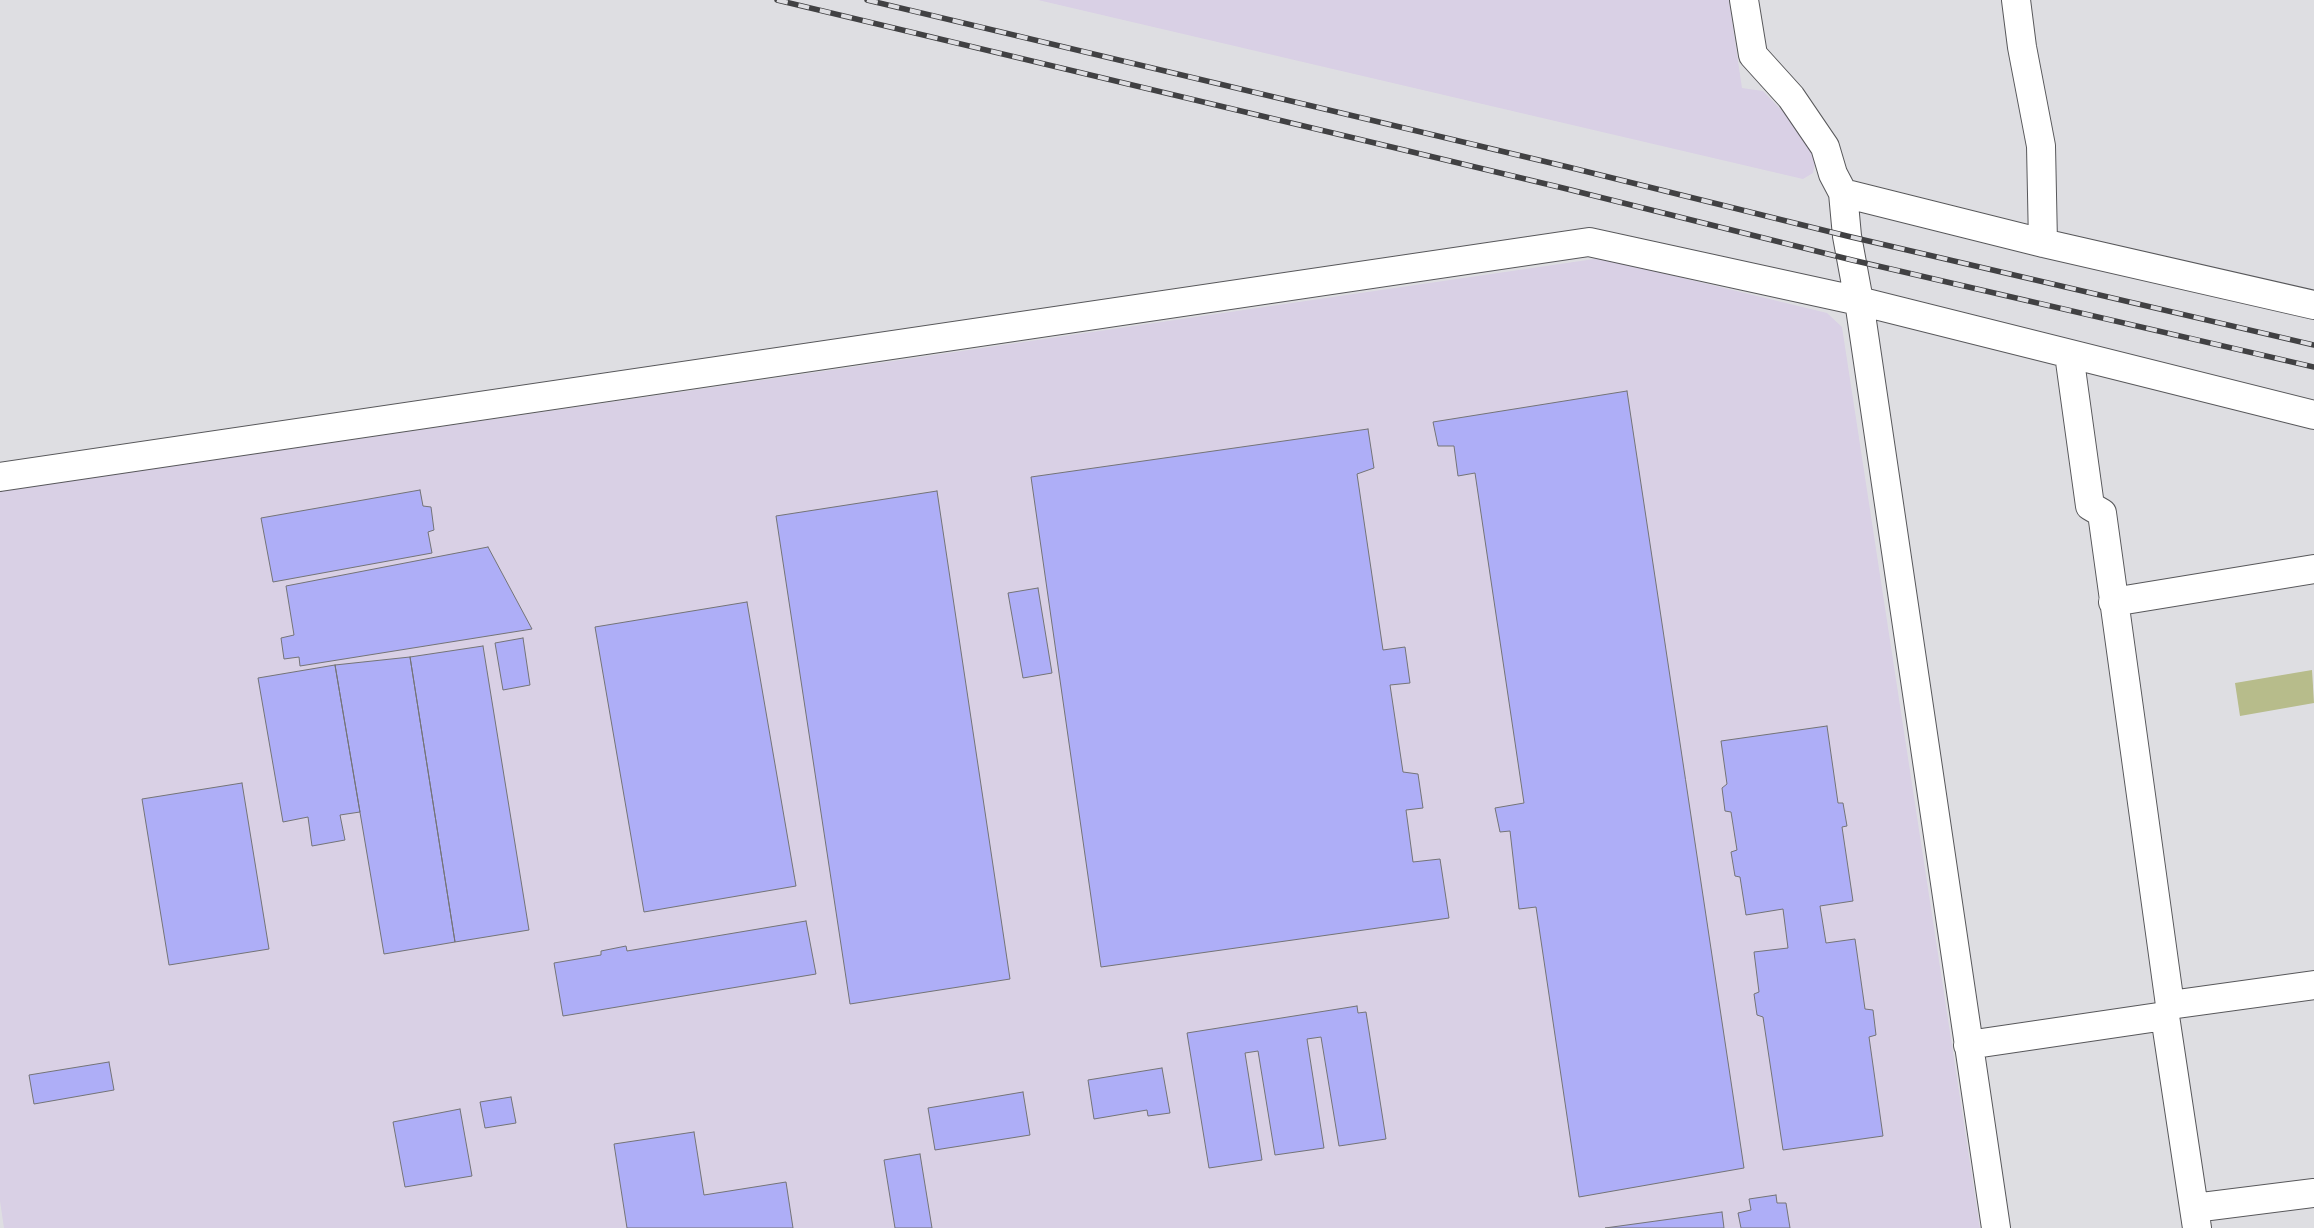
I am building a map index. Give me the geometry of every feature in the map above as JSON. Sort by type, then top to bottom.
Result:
[{"type":"street","points":[[1744,0],[1753,55],[1790,97],[1825,147],[1833,174],[1843,193],[1847,236],[1859,301],[1996,1228]]},
{"type":"street","points":[[2016,0],[2022,48],[2041,146],[2043,243]]},
{"type":"street","points":[[1843,193],[2043,243],[2314,305]]},
{"type":"street","points":[[0,477],[1589,242],[1859,301],[2314,415]]},
{"type":"street","points":[[2069,354],[2090,506],[2102,513],[2196,1218],[2314,1193]]},
{"type":"street","points":[[2113,602],[2314,569]]},
{"type":"street","points":[[1968,1045],[2314,985]]},
{"type":"shaded area","points":[[1038,0],[1729,0],[1742,88],[1763,91],[1785,114],[1816,158],[1813,173],[1803,179]]},
{"type":"shaded area","points":[[1601,258],[1827,313],[1842,327],[1980,1228],[4,1228],[0,1201],[0,491]]},
{"type":"green space","points":[[2312,670],[2314,703],[2240,716],[2235,683]]},
{"type":"building","points":[[1627,391],[1744,1168],[1579,1197],[1536,907],[1519,909],[1510,831],[1500,832],[1495,808],[1524,803],[1475,473],[1458,476],[1454,446],[1438,446],[1433,422]]},
{"type":"building","points":[[1368,429],[1374,468],[1357,474],[1383,650],[1405,647],[1410,683],[1390,685],[1403,772],[1418,774],[1423,808],[1406,810],[1413,862],[1440,859],[1449,918],[1101,967],[1031,477]]},
{"type":"building","points":[[420,490],[423,506],[431,507],[434,530],[428,532],[432,553],[273,582],[261,518]]},
{"type":"building","points":[[937,491],[1010,979],[850,1004],[776,516]]},
{"type":"building","points":[[488,547],[532,629],[300,666],[299,657],[284,659],[281,638],[294,635],[286,586]]},
{"type":"building","points":[[1038,588],[1052,673],[1023,678],[1008,593]]},
{"type":"building","points":[[747,602],[796,886],[644,912],[595,627]]},
{"type":"building","points":[[523,638],[530,685],[503,690],[495,643]]},
{"type":"building","points":[[483,646],[529,930],[455,942],[410,657]]},
{"type":"building","points":[[410,657],[455,942],[384,954],[335,665]]},
{"type":"building","points":[[335,665],[360,812],[340,815],[345,840],[312,846],[308,817],[283,822],[258,678]]},
{"type":"building","points":[[1827,726],[1838,803],[1843,803],[1847,826],[1842,827],[1853,901],[1820,906],[1826,943],[1855,939],[1865,1009],[1873,1010],[1876,1035],[1869,1037],[1883,1136],[1783,1150],[1763,1017],[1757,1015],[1754,994],[1759,992],[1754,952],[1788,948],[1783,909],[1746,915],[1740,877],[1735,876],[1731,852],[1737,850],[1731,812],[1725,811],[1722,788],[1727,784],[1721,741]]},
{"type":"building","points":[[242,783],[269,949],[169,965],[142,799]]},
{"type":"building","points":[[806,921],[816,974],[563,1016],[554,963],[601,955],[601,951],[626,946],[627,951]]},
{"type":"building","points":[[1357,1006],[1358,1013],[1366,1012],[1386,1139],[1339,1146],[1321,1037],[1307,1039],[1324,1148],[1275,1155],[1258,1051],[1245,1053],[1262,1160],[1209,1168],[1187,1033]]},
{"type":"building","points":[[109,1062],[114,1090],[34,1104],[29,1075]]},
{"type":"building","points":[[1162,1068],[1170,1113],[1148,1116],[1147,1110],[1094,1119],[1088,1080]]},
{"type":"building","points":[[1023,1092],[1030,1135],[935,1150],[928,1108]]},
{"type":"building","points":[[511,1097],[516,1123],[485,1128],[480,1102]]},
{"type":"building","points":[[460,1109],[472,1176],[405,1187],[393,1122]]},
{"type":"building","points":[[694,1132],[704,1195],[786,1182],[793,1228],[627,1228],[614,1144]]},
{"type":"building","points":[[920,1154],[932,1228],[895,1228],[884,1160]]},
{"type":"building","points":[[1776,1195],[1777,1203],[1786,1203],[1790,1228],[1741,1228],[1738,1213],[1751,1210],[1749,1199]]},
{"type":"building","points":[[1722,1212],[1724,1228],[1605,1228]]},
{"type":"railway","points":[[777,0],[1563,188],[1852,260],[2314,367]]},
{"type":"railway","points":[[867,0],[1568,167],[1847,236],[2314,345]]}]
